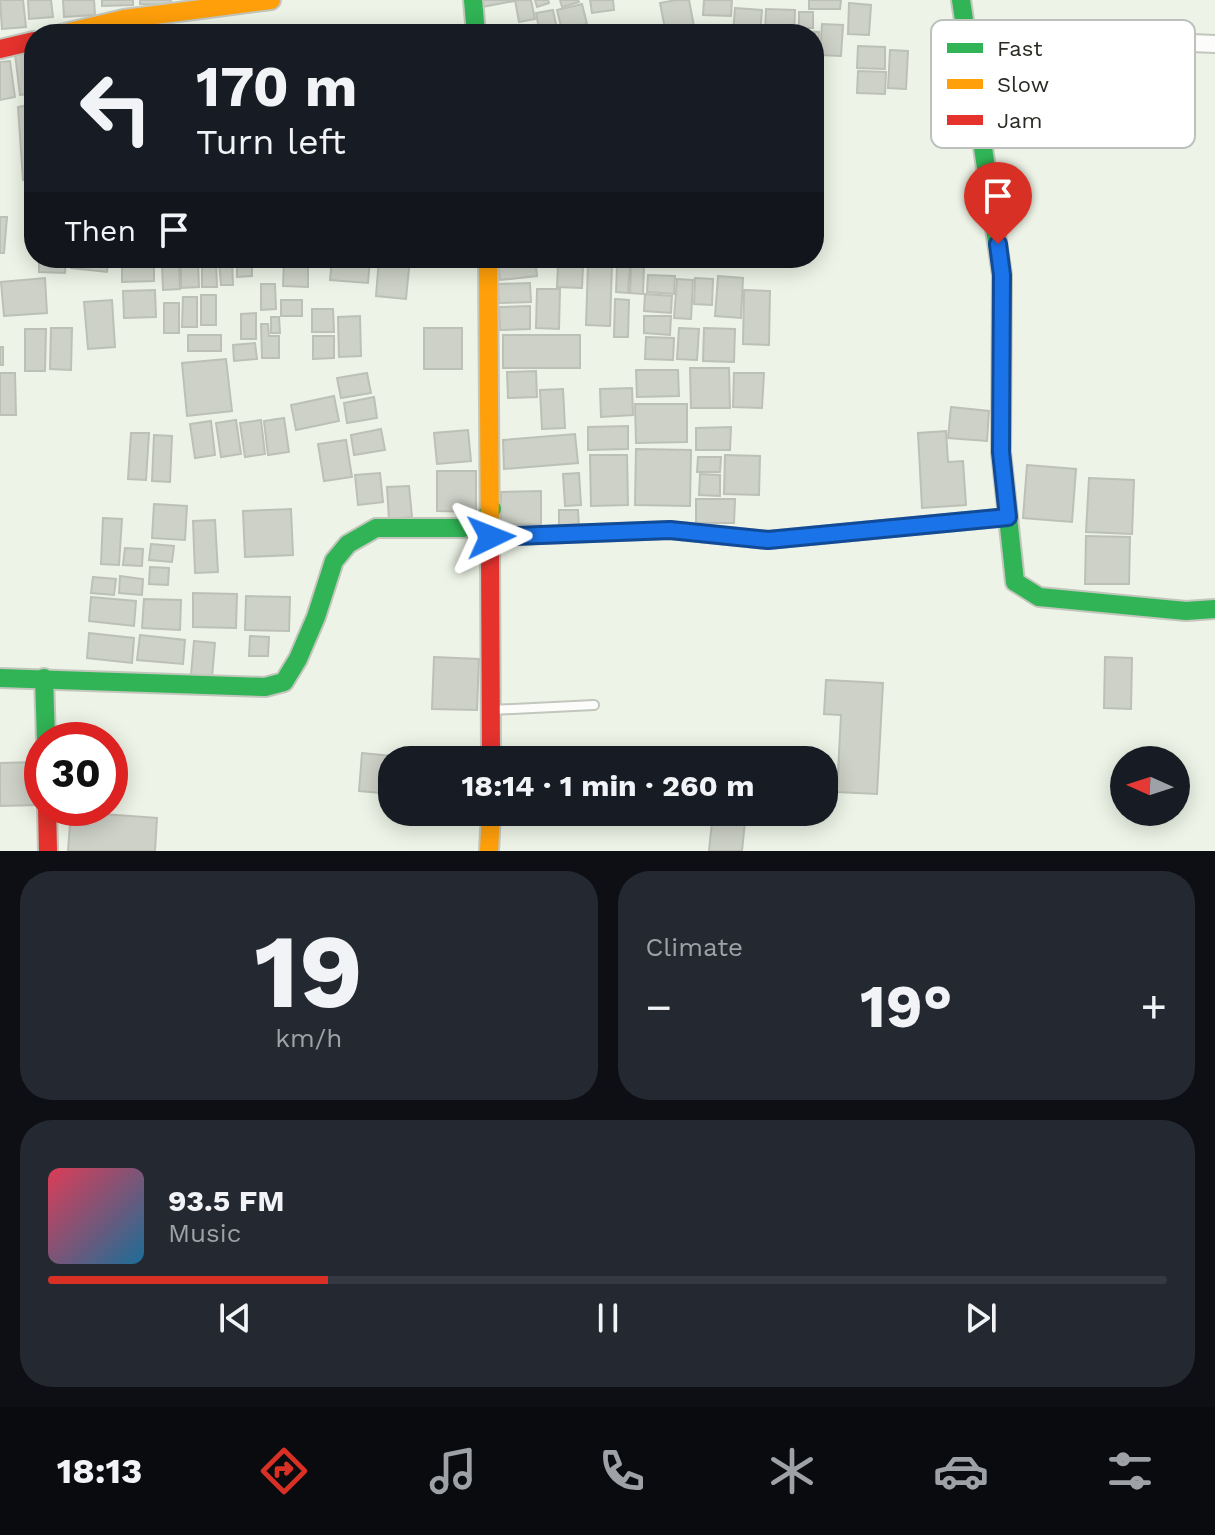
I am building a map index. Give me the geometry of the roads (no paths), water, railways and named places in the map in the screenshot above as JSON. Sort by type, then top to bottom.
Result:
[{"type":"street","points":[[103,24],[271,0]]},
{"type":"street","points":[[473,0],[475,24]]},
{"type":"street","points":[[961,0],[964,20]]},
{"type":"street","points":[[0,49],[24,43]]},
{"type":"street","points":[[1195,43],[1215,44]]},
{"type":"street","points":[[984,148],[1002,275],[1001,452],[1015,582],[1039,597],[1186,611],[1215,609]]},
{"type":"street","points":[[488,268],[492,509],[491,746]]},
{"type":"street","points":[[0,678],[265,687],[284,682],[298,659],[316,617],[334,561],[348,544],[376,528],[463,528],[480,524],[492,509]]},
{"type":"street","points":[[491,537],[670,530],[768,540],[1008,517]]},
{"type":"street","points":[[44,678],[45,722]]},
{"type":"street","points":[[47,826],[48,851]]},
{"type":"street","points":[[489,851],[490,826]]},
{"type":"lane","points":[[491,710],[594,705]]}]
